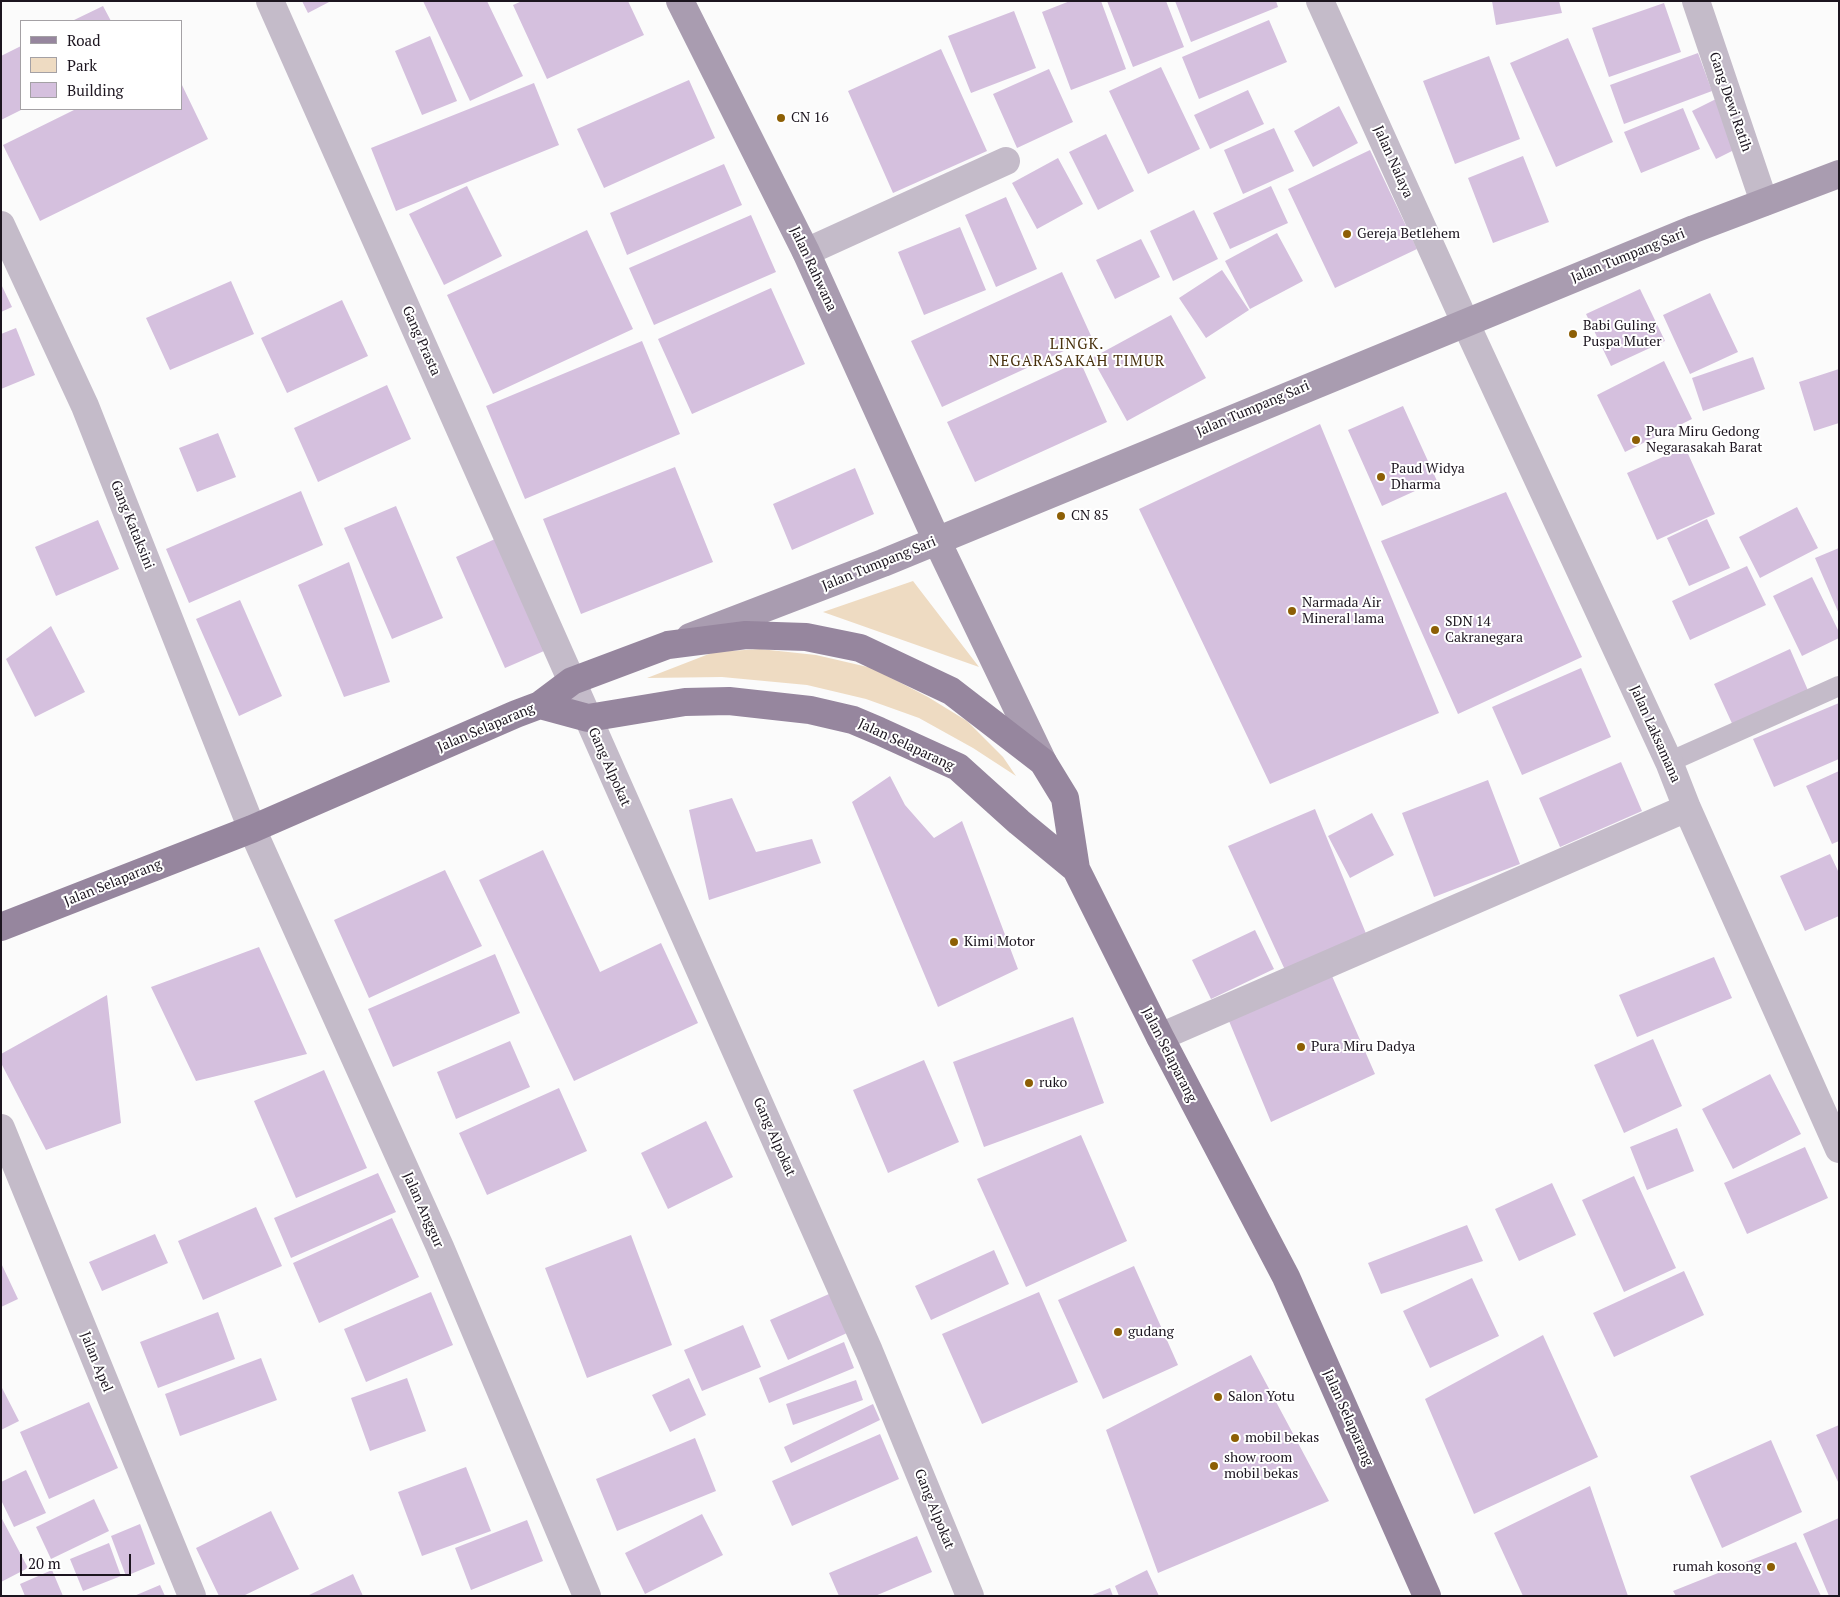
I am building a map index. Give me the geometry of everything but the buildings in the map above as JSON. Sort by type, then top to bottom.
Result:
[{"type":"main road","name":"Jalan Rahwana","points":[[680,1],[806,252],[937,541],[1044,762]]},
{"type":"main road","name":"Jalan Tumpang Sari","points":[[540,705],[572,680],[937,541],[1685,232],[1839,174]]},
{"type":"main road","name":"Jalan Tumpang Sari","points":[[668,645],[746,634],[806,637],[860,648],[951,691],[1044,762],[1065,798],[1076,870]]},
{"type":"main road","name":"Jalan Selaparang","points":[[1,927],[252,829],[540,705],[588,718],[685,702],[729,701],[810,710],[853,720],[958,767],[1076,870],[1160,1037],[1286,1277],[1427,1596]]},
{"type":"street","name":"Gang Prasta","points":[[270,1],[572,680]]},
{"type":"street","name":"Jalan Nalaya","points":[[1320,1],[1465,322]]},
{"type":"street","name":"Gang Dewi Ratih","points":[[1696,1],[1764,202]]},
{"type":"street","points":[[806,252],[1006,161]]},
{"type":"street","name":"Gang Kataksini","points":[[1,225],[85,406],[252,829]]},
{"type":"street","name":"Jalan Laksamana","points":[[1465,322],[1669,762],[1687,808],[1839,1149]]},
{"type":"street","name":"Gang Alpokat","points":[[572,680],[870,1351],[970,1596]]},
{"type":"street","points":[[1160,1037],[1687,808]]},
{"type":"street","name":"Jalan Anggur","points":[[252,829],[440,1248],[587,1596]]},
{"type":"street","name":"Jalan Apel","points":[[1,1128],[192,1596]]},
{"type":"lane","points":[[1669,762],[1839,686]]},
{"type":"green space","points":[[913,581],[979,667],[823,612]]},
{"type":"green space","points":[[760,649],[816,655],[872,668],[928,697],[967,721],[1003,757],[1016,776],[973,748],[919,718],[866,699],[807,685],[722,677],[647,678],[714,652]]},
{"type":"place","name":"CN 16","points":[[781,118]]},
{"type":"place","name":"Gereja Betlehem","points":[[1347,234]]},
{"type":"place","name":"Babi Guling Puspa Muter","points":[[1573,334]]},
{"type":"place","name":"Pura Miru Gedong Negarasakah Barat","points":[[1636,440]]},
{"type":"place","name":"Paud Widya Dharma","points":[[1381,477]]},
{"type":"place","name":"CN 85","points":[[1061,516]]},
{"type":"place","name":"Narmada Air Mineral lama","points":[[1292,611]]},
{"type":"place","name":"SDN 14 Cakranegara","points":[[1435,630]]},
{"type":"place","name":"Kimi Motor","points":[[954,942]]},
{"type":"place","name":"Pura Miru Dadya","points":[[1301,1047]]},
{"type":"place","name":"ruko","points":[[1029,1083]]},
{"type":"place","name":"gudang","points":[[1118,1332]]},
{"type":"place","name":"Salon Yotu","points":[[1218,1397]]},
{"type":"place","name":"mobil bekas","points":[[1235,1438]]},
{"type":"place","name":"show room mobil bekas","points":[[1214,1466]]},
{"type":"place","name":"rumah kosong","points":[[1771,1567]]},
{"type":"district","name":"LINGK. NEGARASAKAH TIMUR","points":[[1077,354]]}]
